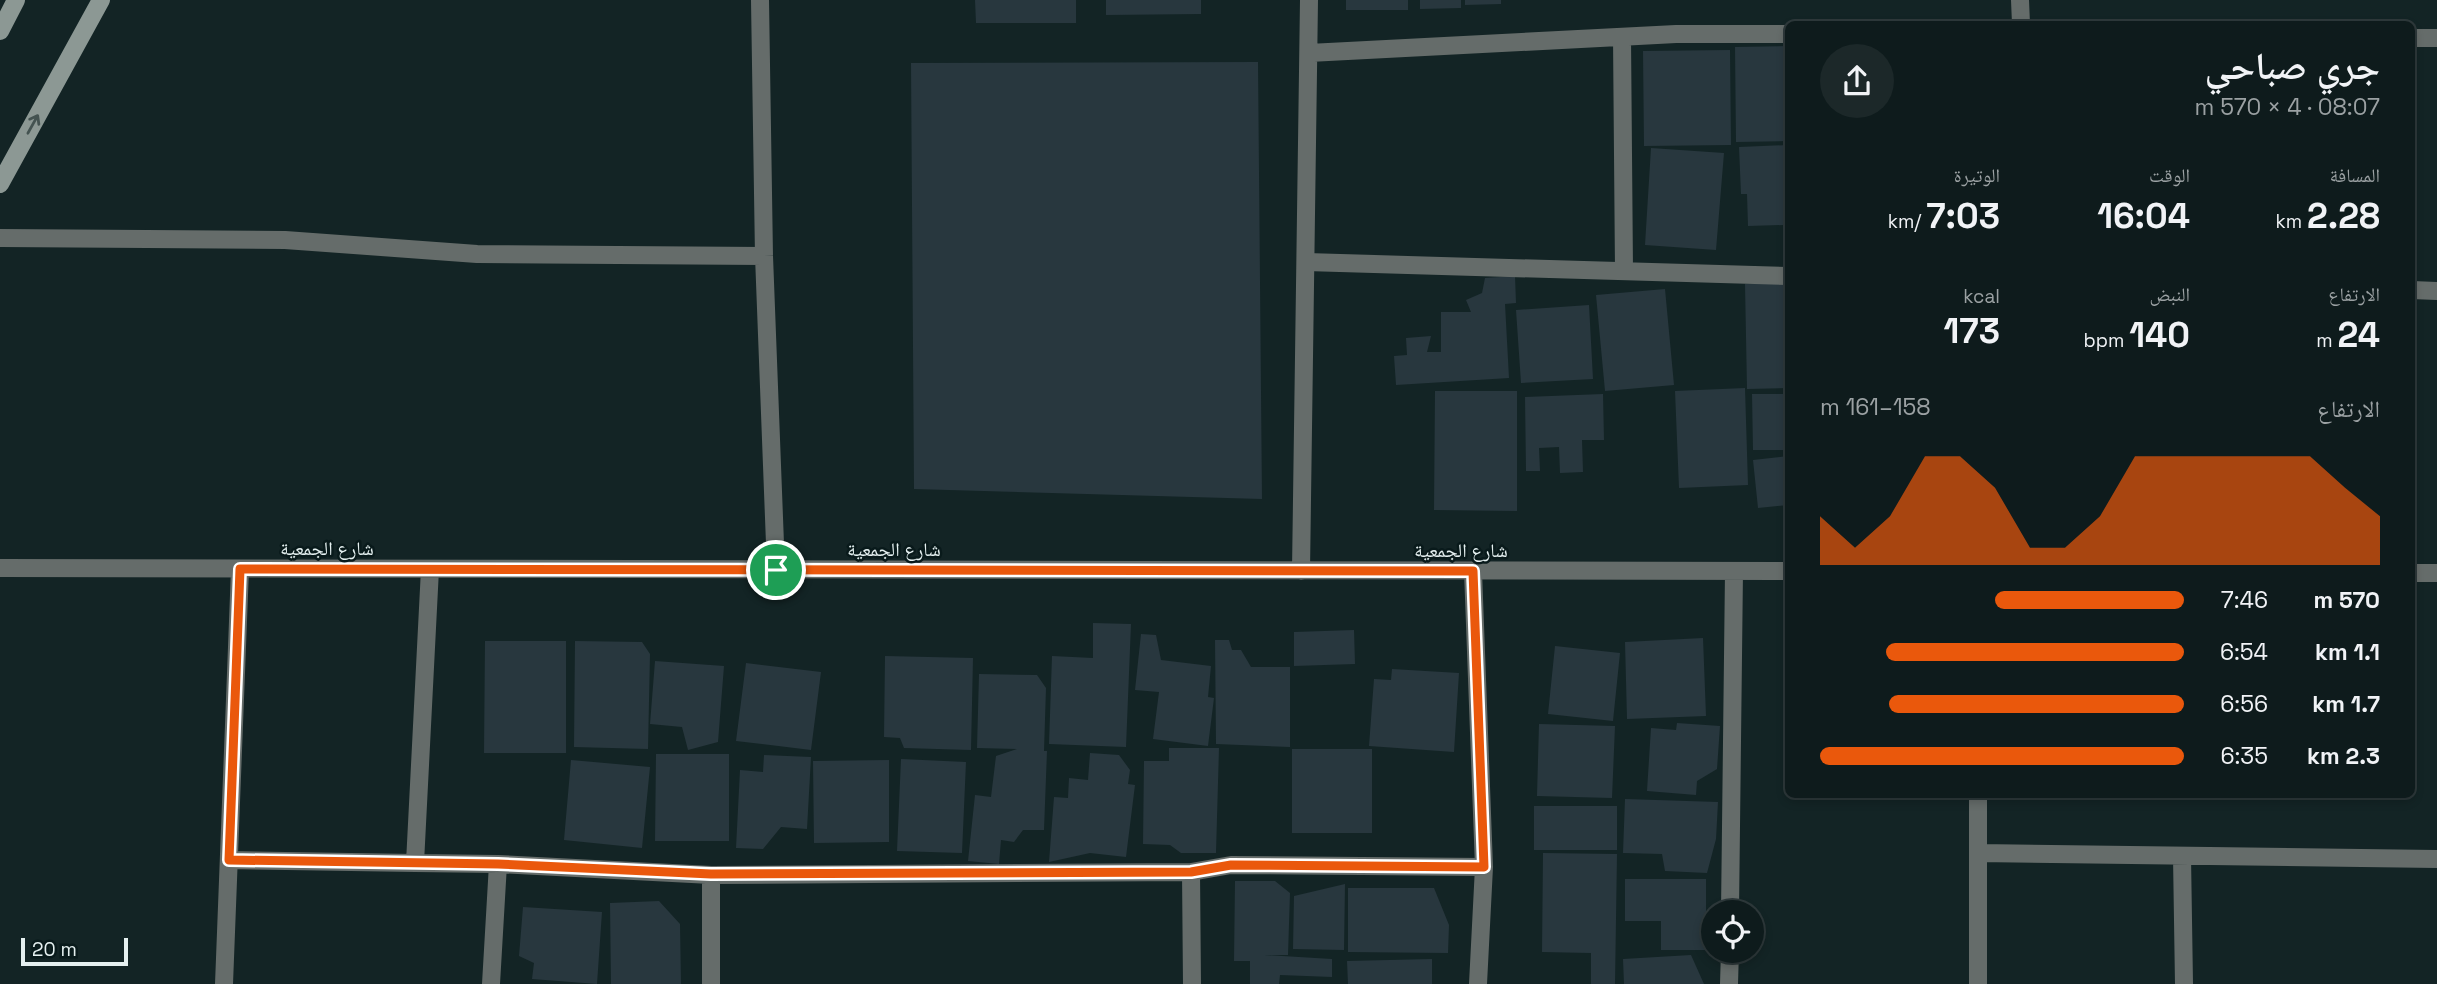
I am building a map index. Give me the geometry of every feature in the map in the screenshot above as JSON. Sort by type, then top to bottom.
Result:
[{"type":"main road","points":[[0,31],[16,0]]},
{"type":"main road","points":[[0,184],[101,0]]},
{"type":"street","points":[[760,0],[764,256],[776,570]]},
{"type":"street","points":[[1301,570],[1309,0]]},
{"type":"street","points":[[2020,0],[2021,21]]},
{"type":"street","points":[[1309,53],[1622,37],[1785,34]]},
{"type":"street","points":[[1622,37],[1624,271]]},
{"type":"street","points":[[2415,38],[2437,38]]},
{"type":"street","points":[[0,238],[285,240],[477,254],[764,256]]},
{"type":"street","points":[[1306,262],[1785,276]]},
{"type":"street","points":[[2415,290],[2437,291]]},
{"type":"street","name":"شارع الجمعية","points":[[0,568],[1785,571]]},
{"type":"street","points":[[224,984],[240,569]]},
{"type":"street","points":[[415,863],[430,569]]},
{"type":"street","points":[[1473,571],[1484,867],[1478,984]]},
{"type":"street","points":[[1730,900],[1734,571]]},
{"type":"street","points":[[2415,573],[2437,573]]},
{"type":"street","points":[[1978,798],[1978,984]]},
{"type":"street","points":[[1978,853],[2437,859]]},
{"type":"street","points":[[2182,856],[2184,984]]},
{"type":"street","points":[[229,860],[498,864],[711,874],[1191,872],[1231,865],[1484,867]]},
{"type":"street","points":[[491,984],[498,864]]},
{"type":"street","points":[[1191,872],[1192,984]]},
{"type":"street","points":[[711,874],[711,984]]},
{"type":"street","points":[[1729,984],[1730,963]]},
{"type":"building","points":[[975,0],[1076,0],[1076,23],[976,23]]},
{"type":"building","points":[[1106,0],[1201,0],[1201,14],[1106,15]]},
{"type":"building","points":[[1346,0],[1408,0],[1408,10],[1346,10]]},
{"type":"building","points":[[1420,0],[1461,0],[1461,8],[1420,9]]},
{"type":"building","points":[[1465,0],[1501,0],[1501,4],[1465,5]]},
{"type":"building","points":[[1785,46],[1785,141],[1736,142],[1735,47]]},
{"type":"building","points":[[1730,50],[1731,145],[1644,146],[1643,51]]},
{"type":"building","points":[[1258,62],[1262,499],[914,489],[911,63]]},
{"type":"building","points":[[1785,145],[1785,247],[1783,225],[1748,226],[1747,194],[1741,194],[1739,147]]},
{"type":"building","points":[[1651,148],[1724,153],[1716,250],[1645,245]]},
{"type":"building","points":[[1515,276],[1516,303],[1505,304],[1509,378],[1396,385],[1394,356],[1407,355],[1406,338],[1431,336],[1427,352],[1441,352],[1441,312],[1471,312],[1466,300],[1482,293],[1485,278]]},
{"type":"building","points":[[1785,283],[1785,388],[1747,389],[1745,284]]},
{"type":"building","points":[[1665,289],[1674,385],[1605,391],[1596,295]]},
{"type":"building","points":[[1589,305],[1593,379],[1521,383],[1516,310]]},
{"type":"building","points":[[1745,388],[1748,485],[1679,488],[1675,391]]},
{"type":"building","points":[[1435,391],[1517,391],[1517,511],[1434,510]]},
{"type":"building","points":[[1603,394],[1604,440],[1582,440],[1583,472],[1560,473],[1559,447],[1539,448],[1540,471],[1526,471],[1525,397]]},
{"type":"building","points":[[1752,394],[1785,394],[1785,450],[1753,450]]},
{"type":"building","points":[[1785,456],[1785,505],[1758,508],[1753,460]]},
{"type":"building","points":[[1093,623],[1131,624],[1126,747],[1049,744],[1052,656],[1093,658]]},
{"type":"building","points":[[1354,630],[1355,664],[1294,666],[1294,632]]},
{"type":"building","points":[[1141,634],[1156,635],[1161,660],[1211,666],[1208,697],[1214,698],[1208,746],[1153,739],[1159,692],[1135,690]]},
{"type":"building","points":[[1703,638],[1706,716],[1627,719],[1625,642]]},
{"type":"building","points":[[1215,640],[1229,640],[1232,650],[1241,650],[1251,667],[1290,667],[1290,747],[1216,744]]},
{"type":"building","points":[[485,641],[566,641],[566,753],[484,753]]},
{"type":"building","points":[[575,641],[642,642],[650,654],[648,749],[574,747]]},
{"type":"building","points":[[1555,646],[1620,653],[1613,721],[1548,714]]},
{"type":"building","points":[[885,656],[973,658],[971,750],[904,748],[900,738],[884,737]]},
{"type":"building","points":[[655,661],[724,666],[718,742],[688,750],[682,727],[650,724]]},
{"type":"building","points":[[746,663],[821,672],[811,750],[736,741]]},
{"type":"building","points":[[1392,669],[1459,673],[1454,752],[1369,746],[1374,679],[1391,680]]},
{"type":"building","points":[[979,674],[1037,675],[1046,688],[1044,830],[1023,830],[1014,842],[1001,840],[999,864],[968,861],[975,795],[991,797],[996,756],[1017,749],[977,748]]},
{"type":"building","points":[[1677,723],[1720,726],[1717,769],[1697,781],[1696,795],[1647,791],[1651,728],[1676,730]]},
{"type":"building","points":[[1539,724],[1615,726],[1612,798],[1537,796]]},
{"type":"building","points":[[1169,748],[1219,748],[1216,853],[1181,853],[1170,845],[1143,844],[1144,761],[1169,761]]},
{"type":"building","points":[[1292,749],[1372,749],[1372,833],[1292,833]]},
{"type":"building","points":[[1090,753],[1119,755],[1130,770],[1128,784],[1135,785],[1126,857],[1090,853],[1049,862],[1054,797],[1068,798],[1069,778],[1088,780]]},
{"type":"building","points":[[656,754],[729,754],[729,841],[655,841]]},
{"type":"building","points":[[764,755],[811,757],[807,829],[781,827],[763,849],[736,848],[740,770],[763,772]]},
{"type":"building","points":[[901,759],[966,762],[962,853],[897,851]]},
{"type":"building","points":[[571,760],[650,767],[642,848],[564,840]]},
{"type":"building","points":[[889,760],[889,842],[814,843],[813,761]]},
{"type":"building","points":[[1625,799],[1718,802],[1716,839],[1707,873],[1665,871],[1662,854],[1623,853]]},
{"type":"building","points":[[1534,806],[1617,806],[1617,850],[1534,850]]},
{"type":"building","points":[[1543,853],[1617,854],[1615,984],[1591,984],[1591,953],[1542,952]]},
{"type":"building","points":[[1625,879],[1706,879],[1706,900],[1701,900],[1701,950],[1661,950],[1661,921],[1625,921]]},
{"type":"building","points":[[1235,881],[1275,881],[1290,893],[1288,955],[1264,955],[1332,959],[1332,977],[1280,975],[1279,984],[1250,984],[1250,961],[1234,961]]},
{"type":"building","points":[[1345,884],[1344,950],[1293,949],[1294,896]]},
{"type":"building","points":[[1348,888],[1434,888],[1449,925],[1448,953],[1348,952]]},
{"type":"building","points":[[659,901],[680,924],[681,984],[611,984],[610,903]]},
{"type":"building","points":[[523,907],[602,912],[597,984],[532,979],[534,963],[519,956]]},
{"type":"building","points":[[1691,955],[1704,984],[1624,984],[1623,959]]},
{"type":"building","points":[[1432,959],[1432,984],[1348,984],[1347,961]]},
{"type":"route","points":[[240,569],[776,570],[1473,571],[1484,867],[1231,865],[1191,872],[711,874],[498,864],[229,860],[240,569]]}]
